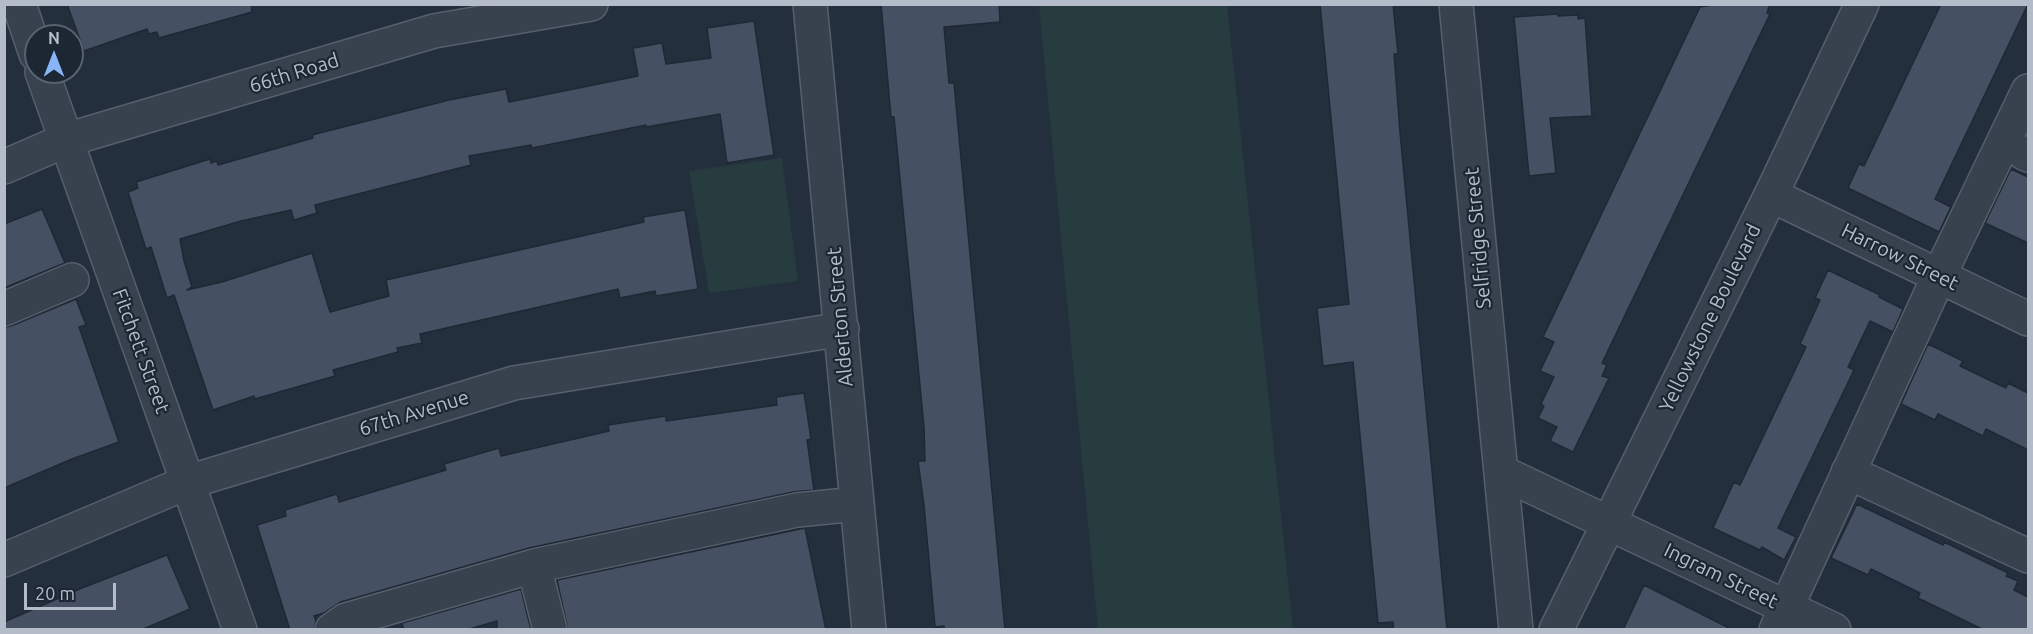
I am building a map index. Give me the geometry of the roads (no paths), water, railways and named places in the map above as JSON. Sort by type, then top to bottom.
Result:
[{"type":"street","name":"66th Road","points":[[4,166],[66,140],[434,31],[591,4]]},
{"type":"street","name":"Alderton Street","points":[[810,4],[869,630]]},
{"type":"street","name":"Selfridge Street","points":[[1456,4],[1516,630]]},
{"type":"street","name":"Yellowstone Boulevard","points":[[1556,630],[1771,195],[1862,4]]},
{"type":"street","points":[[14,9],[24,29]]},
{"type":"street","name":"Fitchett Street","points":[[46,84],[240,630]]},
{"type":"street","points":[[1781,618],[1939,276],[2028,91]]},
{"type":"street","name":"Harrow Street","points":[[1771,195],[2028,319]]},
{"type":"street","points":[[4,309],[72,280]]},
{"type":"street","name":"67th Avenue","points":[[4,560],[188,482],[514,383],[842,329]]},
{"type":"street","points":[[1501,472],[1609,522]]},
{"type":"street","points":[[1848,472],[2028,556]]},
{"type":"street","points":[[332,630],[346,620],[534,566],[797,510],[857,504]]},
{"type":"street","name":"Ingram Street","points":[[1609,522],[1781,618],[1834,630]]},
{"type":"street","points":[[534,566],[550,630]]}]
